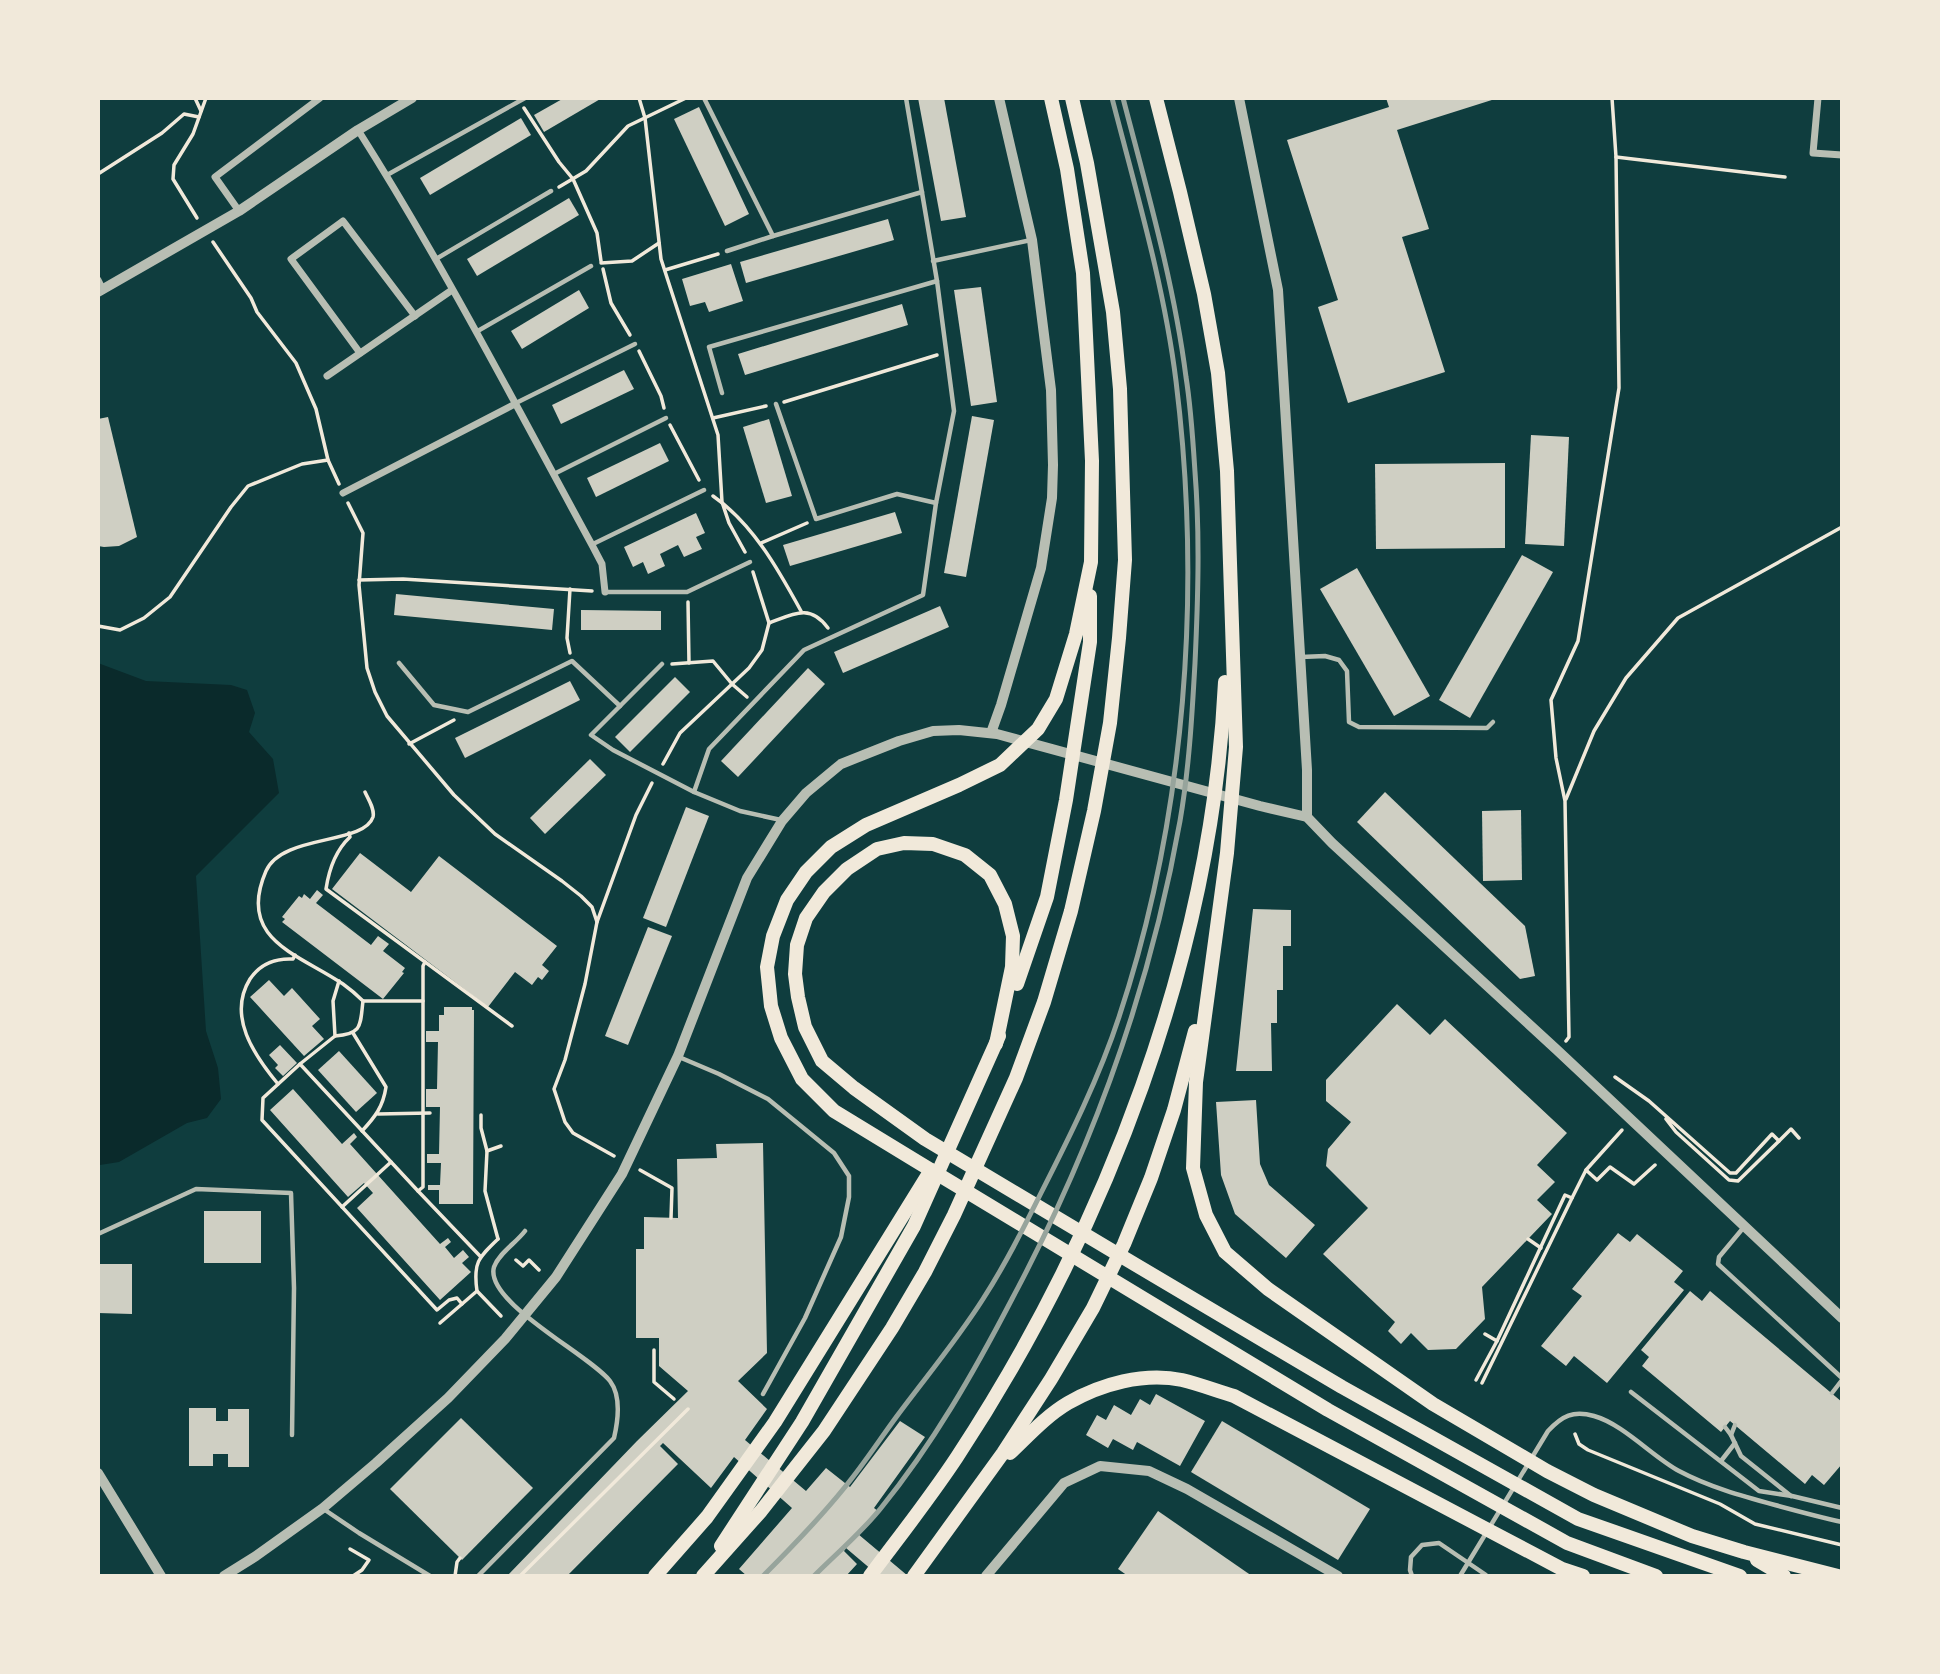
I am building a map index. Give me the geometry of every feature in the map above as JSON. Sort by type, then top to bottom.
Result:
[{"type":"main road","points":[[702,1576],[802,1422],[914,1226],[996,1044],[1047,897],[1066,800],[1090,642],[1092,461],[1083,273],[1068,169],[1051,98]]},
{"type":"main road","points":[[702,1576],[761,1511],[824,1431],[892,1328],[925,1272],[1016,1078],[1044,1002],[1071,911],[1094,811],[1110,723],[1125,560],[1120,389],[1112,312],[1087,163],[1072,98]]},
{"type":"main road","points":[[1156,98],[1204,294],[1218,373],[1227,471],[1236,747],[1227,853],[1196,1082],[1192,1168],[1206,1215],[1226,1252],[1268,1289],[1433,1404],[1547,1471],[1594,1495],[1692,1536],[1838,1576]]},
{"type":"main road","points":[[870,1576],[956,1458],[999,1389],[1067,1264],[1129,1123],[1171,995],[1188,933],[1211,825],[1223,732],[1230,555]]},
{"type":"main road","points":[[1091,562],[1076,634],[1056,699],[1038,729],[1000,765],[866,825],[831,847],[806,872],[787,900],[773,936],[767,967],[771,1006],[781,1038],[802,1079],[834,1111],[1328,1410],[1567,1543],[1656,1576]]},
{"type":"main road","points":[[996,1044],[1012,967],[1013,936],[1005,904],[990,875],[965,855],[933,844],[904,844],[877,849],[847,869],[824,892],[806,918],[797,945],[795,974],[797,997],[805,1027],[822,1061],[854,1088],[925,1139],[1136,1265],[1342,1387],[1578,1519],[1740,1576]]},
{"type":"main road","points":[[914,1576],[1003,1453],[1051,1379],[1093,1308],[1124,1244],[1174,1110],[1193,1040],[1218,921]]},
{"type":"main road","points":[[655,1576],[708,1517],[775,1422],[964,1116]]},
{"type":"main road","points":[[971,1499],[1007,1457],[1066,1404],[1110,1384],[1154,1377],[1181,1380],[1234,1396],[1562,1569],[1583,1576]]},
{"type":"main road","points":[[1744,1552],[1784,1576]]},
{"type":"main road","points":[[1772,1576],[1811,1576]]},
{"type":"street","points":[[239,211],[215,177],[320,98]]},
{"type":"street","points":[[100,287],[239,211],[358,130],[412,98]]},
{"type":"street","points":[[994,733],[1041,568],[1052,498],[1053,466],[1051,390],[1031,240],[999,98]]},
{"type":"street","points":[[1239,98],[1278,290],[1307,770],[1307,817]]},
{"type":"street","points":[[1818,98],[1813,153],[1842,155]]},
{"type":"street","points":[[358,130],[476,332],[592,545],[602,564],[605,592]]},
{"type":"street","points":[[360,353],[291,259],[343,221],[415,316]]},
{"type":"street","points":[[327,376],[452,290]]},
{"type":"street","points":[[343,493],[515,404]]},
{"type":"street","points":[[224,1576],[323,1508],[447,1398],[526,1315],[556,1277],[622,1174],[678,1056],[747,878],[782,821],[806,793],[841,764],[933,731],[994,733],[1307,817],[1842,1318]]},
{"type":"street","points":[[986,1576],[1064,1483],[1100,1466],[1149,1471],[1158,1475],[1338,1576]]},
{"type":"street","points":[[98,1473],[161,1576]]},
{"type":"lane","points":[[387,176],[526,98]]},
{"type":"lane","points":[[704,98],[773,236]]},
{"type":"lane","points":[[694,792],[709,749],[804,650],[923,595],[936,503],[954,411],[937,281],[906,98]]},
{"type":"lane","points":[[435,260],[551,191]]},
{"type":"lane","points":[[727,251],[922,192]]},
{"type":"lane","points":[[933,261],[1031,240]]},
{"type":"lane","points":[[476,332],[591,266]]},
{"type":"lane","points":[[722,393],[709,347],[937,281]]},
{"type":"lane","points":[[515,404],[635,344]]},
{"type":"lane","points":[[776,404],[816,519],[897,494],[936,503]]},
{"type":"lane","points":[[554,475],[666,418]]},
{"type":"lane","points":[[592,545],[704,490]]},
{"type":"lane","points":[[605,592],[687,592],[750,562]]},
{"type":"lane","points":[[1300,657],[1325,656],[1339,660],[1347,671],[1349,722],[1359,727],[1487,728],[1493,722]]},
{"type":"lane","points":[[400,663],[435,705],[468,712],[572,662],[620,706]]},
{"type":"lane","points":[[662,664],[591,735],[613,750],[694,792],[740,811],[782,821]]},
{"type":"lane","points":[[678,1056],[719,1073],[768,1099],[834,1153],[849,1176],[849,1197],[841,1237],[805,1318],[762,1394]]},
{"type":"lane","points":[[98,1234],[196,1189],[291,1193],[294,1288],[292,1435]]},
{"type":"lane","points":[[1744,1227],[1719,1257],[1718,1264],[1842,1379],[1832,1393]]},
{"type":"lane","points":[[478,1576],[614,1438],[617,1422],[617,1399],[610,1381],[526,1315],[498,1288],[493,1271],[498,1259],[525,1231]]},
{"type":"lane","points":[[1631,1392],[1759,1491],[1842,1508]]},
{"type":"lane","points":[[1460,1576],[1548,1431],[1559,1419],[1576,1413],[1596,1416],[1678,1471],[1714,1487],[1842,1522]]},
{"type":"lane","points":[[1731,1434],[1735,1425]]},
{"type":"lane","points":[[1725,1427],[1741,1456],[1792,1496]]},
{"type":"lane","points":[[1721,1461],[1735,1443]]},
{"type":"lane","points":[[323,1508],[430,1576]]},
{"type":"lane","points":[[1412,1576],[1411,1557],[1423,1545],[1439,1543],[1486,1575]]},
{"type":"path","points":[[195,98],[201,111]]},
{"type":"path","points":[[197,218],[173,178],[174,166],[193,134],[206,98]]},
{"type":"path","points":[[602,1150],[573,1133],[565,1122],[554,1089],[565,1060],[585,984],[597,922],[636,815],[680,733],[749,668],[762,650],[769,623],[750,562],[729,523],[722,502],[718,435],[661,259],[645,118],[639,98]]},
{"type":"path","points":[[551,191],[586,171],[628,126],[686,98]]},
{"type":"path","points":[[1557,1050],[1569,1037],[1565,801],[1556,758],[1551,700],[1578,641],[1619,388],[1616,157],[1612,98]]},
{"type":"path","points":[[519,101],[559,162],[573,178],[597,233],[611,303],[661,396],[666,418],[704,490],[722,502],[761,543],[801,611]]},
{"type":"path","points":[[98,174],[162,133],[184,114],[200,117]]},
{"type":"path","points":[[1616,157],[1785,177]]},
{"type":"path","points":[[212,240],[251,298],[257,312],[296,363],[316,409],[328,460],[363,533],[359,580],[367,667],[387,716],[454,795],[495,834],[581,896],[592,907],[597,922]]},
{"type":"path","points":[[591,266],[632,261],[659,243]]},
{"type":"path","points":[[665,270],[727,251]]},
{"type":"path","points":[[713,418],[776,404],[946,352]]},
{"type":"path","points":[[98,626],[120,630],[144,618],[170,597],[248,486],[302,464],[328,460]]},
{"type":"path","points":[[761,543],[816,519]]},
{"type":"path","points":[[1565,801],[1594,731],[1626,678],[1678,618],[1842,527]]},
{"type":"path","points":[[359,580],[403,579],[605,592]]},
{"type":"path","points":[[570,589],[567,638],[572,662]]},
{"type":"path","points":[[687,592],[689,663]]},
{"type":"path","points":[[769,623],[801,611],[821,617],[835,636]]},
{"type":"path","points":[[662,664],[713,661],[732,684],[754,702]]},
{"type":"path","points":[[409,744],[468,712]]},
{"type":"path","points":[[365,792],[373,811],[370,822],[322,842],[297,846],[270,863],[260,889],[261,919],[268,934],[279,946],[339,981],[363,1001],[423,1001]]},
{"type":"path","points":[[349,833],[350,837],[335,856],[326,889],[512,1026]]},
{"type":"path","points":[[278,1084],[256,1055],[247,1037],[240,1003],[255,972],[278,959],[293,959],[295,955]]},
{"type":"path","points":[[418,1191],[423,1187],[425,962]]},
{"type":"path","points":[[335,1035],[333,1001],[339,981]]},
{"type":"path","points":[[363,1001],[358,1028],[353,1033],[335,1035],[263,1098],[262,1120],[437,1310],[449,1300],[457,1298],[462,1304]]},
{"type":"path","points":[[353,1033],[386,1087],[378,1114],[362,1131]]},
{"type":"path","points":[[300,1064],[480,1256]]},
{"type":"path","points":[[1615,1077],[1649,1101],[1730,1174],[1737,1173],[1772,1134],[1779,1141]]},
{"type":"path","points":[[378,1114],[430,1113]]},
{"type":"path","points":[[481,1115],[481,1128],[487,1151],[485,1191],[498,1239]]},
{"type":"path","points":[[1666,1119],[1676,1132],[1730,1180],[1738,1181],[1791,1129],[1799,1138]]},
{"type":"path","points":[[1482,1383],[1586,1170],[1622,1131]]},
{"type":"path","points":[[487,1151],[501,1146]]},
{"type":"path","points":[[342,1207],[391,1162]]},
{"type":"path","points":[[1586,1170],[1597,1181],[1610,1167],[1634,1184],[1655,1165]]},
{"type":"path","points":[[647,1174],[672,1188],[671,1218]]},
{"type":"path","points":[[1476,1380],[1565,1195],[1572,1198]]},
{"type":"path","points":[[1528,1239],[1541,1248]]},
{"type":"path","points":[[516,1260],[523,1266],[529,1260],[539,1270]]},
{"type":"path","points":[[440,1323],[477,1291],[501,1316]]},
{"type":"path","points":[[1485,1334],[1497,1341]]},
{"type":"path","points":[[654,1350],[654,1382],[674,1399]]},
{"type":"path","points":[[520,1576],[688,1409]]},
{"type":"path","points":[[1576,1434],[1579,1444],[1588,1450],[1720,1504],[1755,1524],[1842,1545]]},
{"type":"path","points":[[350,1549],[369,1560],[354,1576]]},
{"type":"path","points":[[455,1576],[460,1558]]},
{"type":"water","points":[[98,663],[146,681],[231,685],[247,690],[255,713],[249,732],[273,759],[279,793],[196,876],[206,1031],[218,1068],[221,1099],[207,1118],[187,1123],[119,1162],[100,1165],[98,1163]]},
{"type":"building","points":[[564,98],[602,98],[544,132],[534,115]]},
{"type":"building","points":[[918,98],[944,98],[966,217],[941,221]]},
{"type":"building","points":[[1386,98],[1495,99],[1397,130],[1429,229],[1402,237],[1445,372],[1348,403],[1318,307],[1338,300],[1287,140],[1389,107]]},
{"type":"building","points":[[699,107],[749,214],[725,226],[674,119]]},
{"type":"building","points":[[521,118],[531,135],[430,195],[420,178]]},
{"type":"building","points":[[569,198],[579,215],[477,276],[467,259]]},
{"type":"building","points":[[888,219],[894,240],[746,283],[740,262]]},
{"type":"building","points":[[731,264],[743,301],[709,312],[705,302],[690,306],[682,279]]},
{"type":"building","points":[[981,287],[997,402],[971,406],[954,290]]},
{"type":"building","points":[[579,290],[589,308],[522,349],[511,331]]},
{"type":"building","points":[[902,304],[908,325],[745,375],[738,354]]},
{"type":"building","points":[[624,370],[634,389],[561,424],[552,405]]},
{"type":"building","points":[[972,416],[994,420],[966,577],[944,573]]},
{"type":"building","points":[[108,417],[137,537],[119,546],[104,547],[98,546],[98,419]]},
{"type":"building","points":[[769,419],[792,496],[766,503],[743,427]]},
{"type":"building","points":[[1531,435],[1569,437],[1564,546],[1525,544]]},
{"type":"building","points":[[660,443],[669,461],[596,497],[587,478]]},
{"type":"building","points":[[1505,463],[1505,548],[1376,549],[1375,464]]},
{"type":"building","points":[[895,512],[902,533],[790,566],[783,545]]},
{"type":"building","points":[[696,513],[705,533],[696,537],[702,549],[684,557],[678,545],[660,554],[665,566],[648,574],[643,562],[633,567],[624,547]]},
{"type":"building","points":[[1522,555],[1553,572],[1470,718],[1439,700]]},
{"type":"building","points":[[1357,568],[1430,696],[1394,716],[1320,589]]},
{"type":"building","points":[[396,594],[554,609],[552,630],[394,615]]},
{"type":"building","points":[[940,606],[949,627],[843,673],[834,652]]},
{"type":"building","points":[[581,610],[661,611],[661,630],[581,630]]},
{"type":"building","points":[[808,668],[825,684],[738,777],[721,761]]},
{"type":"building","points":[[675,677],[690,692],[630,752],[615,737]]},
{"type":"building","points":[[570,681],[580,700],[465,758],[455,738]]},
{"type":"building","points":[[590,759],[606,775],[545,834],[530,818]]},
{"type":"building","points":[[1385,792],[1525,926],[1535,976],[1520,979],[1357,822]]},
{"type":"building","points":[[686,807],[709,816],[666,927],[643,918]]},
{"type":"building","points":[[1521,810],[1522,880],[1483,881],[1482,811]]},
{"type":"building","points":[[360,853],[411,892],[439,856],[557,946],[542,965],[549,971],[542,980],[538,977],[532,985],[515,972],[488,1007],[332,889]]},
{"type":"building","points":[[317,890],[323,895],[316,903],[371,945],[378,936],[389,944],[383,951],[405,968],[383,999],[282,922],[285,919],[282,917],[299,896],[302,898],[304,894],[310,899]]},
{"type":"building","points":[[1253,909],[1291,910],[1291,946],[1283,946],[1283,990],[1277,990],[1277,1023],[1271,1023],[1272,1071],[1236,1071]]},
{"type":"building","points":[[648,927],[672,936],[628,1045],[605,1036]]},
{"type":"building","points":[[269,980],[284,996],[292,988],[320,1019],[312,1026],[324,1039],[304,1056],[250,997]]},
{"type":"building","points":[[1397,1004],[1430,1035],[1445,1019],[1567,1133],[1537,1165],[1555,1182],[1537,1200],[1552,1214],[1482,1287],[1485,1319],[1456,1349],[1428,1350],[1411,1333],[1401,1344],[1388,1331],[1395,1322],[1323,1254],[1368,1208],[1326,1166],[1328,1149],[1351,1122],[1326,1101],[1326,1080]]},
{"type":"building","points":[[444,1007],[472,1007],[474,1010],[473,1204],[439,1204],[439,1190],[428,1190],[428,1185],[440,1185],[441,1163],[427,1163],[427,1154],[439,1154],[440,1107],[426,1107],[426,1089],[437,1089],[438,1042],[426,1042],[426,1031],[439,1031],[439,1015],[444,1015]]},
{"type":"building","points":[[280,1045],[297,1063],[283,1076],[275,1068],[278,1065],[269,1055]]},
{"type":"building","points":[[339,1051],[377,1093],[356,1112],[318,1070]]},
{"type":"building","points":[[293,1089],[342,1144],[354,1133],[357,1137],[350,1144],[440,1244],[448,1238],[451,1242],[445,1247],[454,1258],[463,1250],[469,1257],[462,1263],[471,1272],[440,1300],[357,1208],[373,1193],[364,1183],[348,1197],[270,1110]]},
{"type":"building","points":[[1256,1100],[1260,1164],[1269,1185],[1315,1225],[1286,1258],[1235,1214],[1221,1175],[1216,1102]]},
{"type":"building","points":[[763,1143],[767,1353],[738,1381],[767,1409],[745,1440],[806,1491],[826,1468],[850,1487],[900,1421],[925,1437],[874,1508],[878,1511],[858,1534],[908,1576],[879,1576],[846,1548],[844,1551],[857,1564],[846,1576],[747,1576],[739,1569],[792,1508],[734,1457],[711,1488],[663,1443],[660,1446],[678,1464],[567,1576],[507,1576],[688,1391],[659,1366],[659,1338],[636,1338],[636,1249],[644,1249],[644,1217],[678,1218],[677,1159],[717,1158],[716,1144]]},
{"type":"building","points":[[204,1211],[261,1211],[261,1263],[204,1263]]},
{"type":"building","points":[[1618,1233],[1630,1242],[1637,1234],[1683,1271],[1674,1282],[1684,1290],[1607,1383],[1574,1356],[1566,1366],[1541,1346],[1582,1296],[1572,1289]]},
{"type":"building","points":[[98,1264],[132,1264],[132,1314],[98,1313]]},
{"type":"building","points":[[1690,1291],[1702,1301],[1710,1291],[1842,1402],[1842,1464],[1824,1485],[1812,1475],[1805,1484],[1730,1421],[1721,1432],[1642,1366],[1649,1357],[1641,1350]]},
{"type":"building","points":[[1156,1394],[1205,1421],[1180,1466],[1137,1442],[1133,1450],[1113,1439],[1108,1448],[1086,1435],[1097,1415],[1106,1420],[1114,1405],[1131,1415],[1140,1399],[1150,1405]]},
{"type":"building","points":[[189,1408],[216,1408],[216,1421],[228,1421],[228,1409],[249,1409],[249,1467],[228,1467],[228,1454],[213,1454],[213,1466],[189,1466]]},
{"type":"building","points":[[461,1418],[533,1488],[462,1560],[390,1489]]},
{"type":"building","points":[[1222,1421],[1370,1509],[1338,1560],[1191,1472]]},
{"type":"building","points":[[1158,1511],[1252,1576],[1128,1576],[1118,1569]]},
{"type":"railway","points":[[763,1576],[852,1478],[963,1329],[991,1286],[1027,1220],[1093,1084],[1119,1017],[1142,940],[1160,862],[1173,782],[1187,621],[1187,541],[1184,460],[1171,345],[1148,238],[1112,98]]},
{"type":"railway","points":[[814,1576],[874,1517],[918,1459],[968,1380],[1041,1242],[1068,1185],[1115,1067],[1135,1007],[1167,884],[1180,821],[1188,762],[1198,591],[1197,496],[1193,436],[1181,342],[1159,237],[1123,98]]}]
